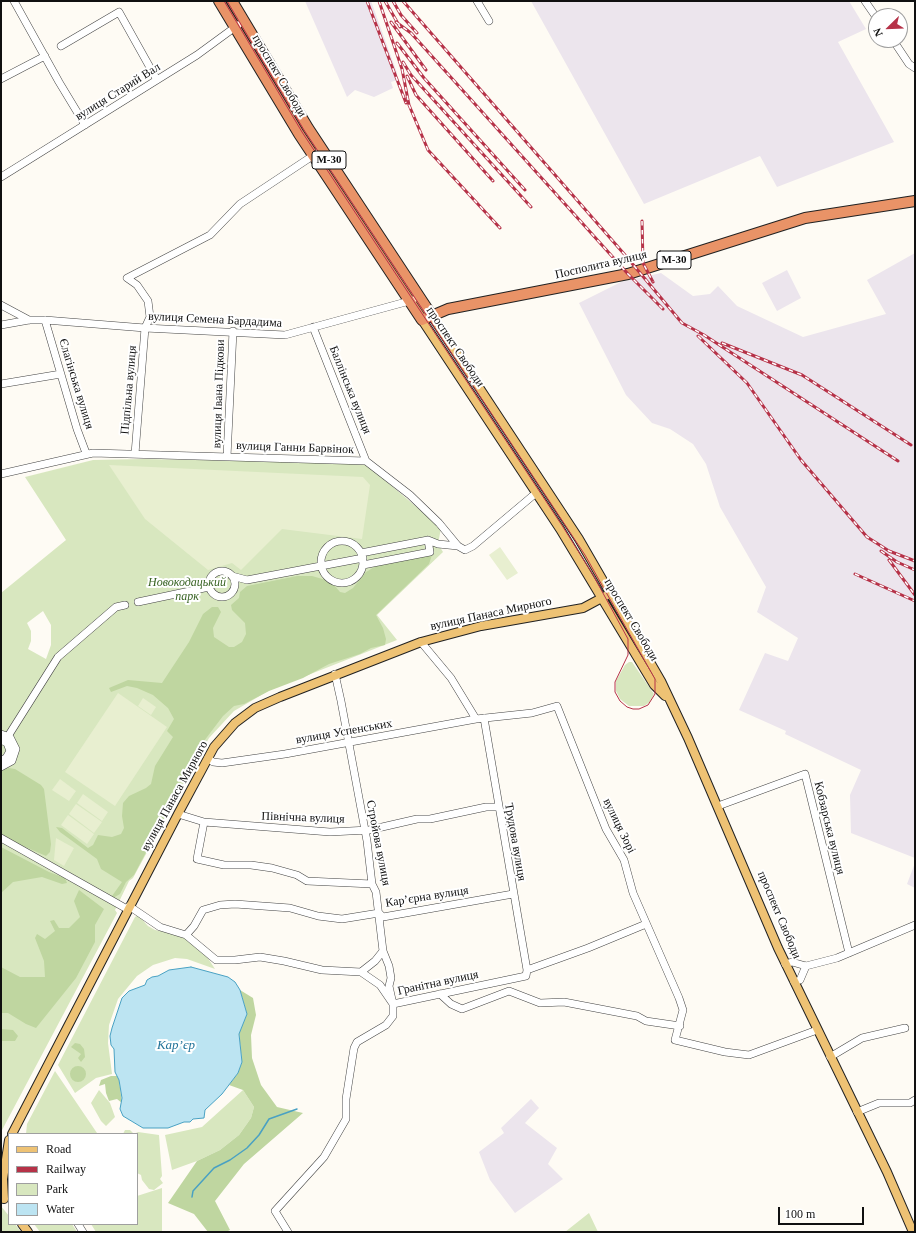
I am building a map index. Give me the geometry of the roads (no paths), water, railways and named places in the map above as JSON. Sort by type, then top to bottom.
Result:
[{"type":"highway","name":"проспект Свободи","points":[[219,1],[313,156],[422,320]]},
{"type":"highway","name":"проспект Свободи","points":[[232,1],[322,150],[432,316]]},
{"type":"highway","name":"Посполита вулиця","points":[[432,316],[448,309],[628,274],[805,218],[915,201]]},
{"type":"highway","name":"М-30","points":[[422,320],[432,316]]},
{"type":"main road","name":"проспект Свободи","points":[[432,316],[577,535],[612,593],[672,704],[718,806],[785,964],[858,1112],[913,1232]]},
{"type":"main road","name":"проспект Свободи","points":[[422,320],[536,492],[654,685],[672,704]]},
{"type":"main road","name":"вулиця Панаса Мирного","points":[[15,1132],[128,907],[208,758],[224,735],[246,713],[335,674],[421,642],[481,626],[583,608],[612,593]]},
{"type":"main road","points":[[5,1200],[2,1187],[8,1147]]},
{"type":"street","points":[[14,1],[85,125]]},
{"type":"street","points":[[477,1],[489,21]]},
{"type":"street","points":[[61,46],[117,12],[120,14],[157,80]]},
{"type":"street","name":"вулиця Старий Вал","points":[[1,177],[197,56],[243,21]]},
{"type":"street","points":[[898,48],[909,64],[915,68]]},
{"type":"street","points":[[1,79],[45,56]]},
{"type":"street","points":[[313,156],[322,150]]},
{"type":"street","name":"Підпільна вулиця","points":[[135,454],[145,328],[150,318],[148,301],[137,285],[127,278],[210,235],[240,204],[313,156]]},
{"type":"street","name":"вулиця Семена Бардадима","points":[[1,325],[29,320],[45,320],[145,328],[233,331],[285,335],[409,302],[419,297]]},
{"type":"street","name":"вулиця Семена Бардадима","points":[[1,305],[29,320]]},
{"type":"street","name":"Єлагінська вулиця","points":[[45,320],[77,430],[86,453]]},
{"type":"street","name":"Баллінська вулиця","points":[[313,327],[366,461]]},
{"type":"street","name":"вулиця Івана Підкови","points":[[227,458],[233,331]]},
{"type":"street","points":[[1,384],[61,374]]},
{"type":"street","name":"вулиця Ганни Барвінок","points":[[1,474],[86,453],[366,461],[410,495],[439,523],[458,546]]},
{"type":"street","points":[[247,580],[232,576],[223,571],[216,572],[211,577],[209,587],[212,593],[221,598],[228,596],[234,589],[247,580],[362,558],[428,540],[438,544],[458,546],[465,550],[473,546],[536,492]]},
{"type":"street","points":[[428,540],[430,552]]},
{"type":"street","points":[[338,541],[349,542],[358,548],[362,558],[360,574],[353,580],[346,583],[335,582],[318,570],[311,568],[328,546],[338,541]]},
{"type":"street","points":[[410,544],[412,555]]},
{"type":"street","points":[[362,558],[412,555],[430,552],[438,544]]},
{"type":"street","points":[[322,555],[321,566],[326,576]]},
{"type":"street","points":[[232,576],[235,582],[234,589]]},
{"type":"street","points":[[138,602],[209,587]]},
{"type":"street","points":[[1,767],[9,764],[11,758],[10,748],[4,738],[58,657],[116,607],[125,605]]},
{"type":"street","points":[[421,642],[451,678],[476,719]]},
{"type":"street","name":"Стройова вулиця","points":[[287,1232],[275,1211],[324,1157],[346,1119],[346,1099],[354,1048],[357,1042],[386,1025],[393,1016],[393,1004],[389,986],[391,978],[389,966],[383,951],[376,892],[372,884],[367,841],[363,829],[335,674]]},
{"type":"street","name":"вулиця Зорі","points":[[484,718],[532,713],[557,706],[606,829],[624,860],[633,893],[683,1010],[676,1040],[724,1052],[748,1055],[817,1030]]},
{"type":"street","name":"вулиця Успенських","points":[[208,758],[213,762],[222,763],[348,743],[484,718]]},
{"type":"street","name":"Трудова вулиця","points":[[484,718],[527,970]]},
{"type":"street","points":[[1,760],[11,758]]},
{"type":"street","name":"Кобзарська вулиця","points":[[718,806],[805,774],[849,953]]},
{"type":"street","name":"Північна вулиця","points":[[178,814],[204,822],[330,832],[389,826],[417,818],[430,819],[486,807],[498,807]]},
{"type":"street","points":[[204,822],[197,859],[224,865],[251,865],[272,868],[297,875],[307,881],[372,884]]},
{"type":"street","points":[[1,838],[128,907],[160,927],[186,935],[216,960],[235,960],[260,957],[322,970],[361,972],[375,961],[383,951]]},
{"type":"street","name":"Карʼєрна вулиця","points":[[186,935],[194,926],[203,910],[220,905],[235,904],[290,908],[332,919],[342,920],[378,913],[383,917],[513,894]]},
{"type":"street","points":[[440,994],[451,1004],[462,1009],[509,991],[518,978],[526,976],[527,970],[570,955],[646,924]]},
{"type":"street","points":[[785,964],[792,962],[806,966],[849,953],[915,926]]},
{"type":"street","points":[[794,982],[800,980],[806,966]]},
{"type":"street","name":"Гранітна вулиця","points":[[361,972],[380,985],[393,1004],[518,978]]},
{"type":"street","points":[[509,991],[540,1003],[564,1002],[636,1016],[646,1021],[680,1026]]},
{"type":"street","points":[[830,1057],[862,1038],[905,1028]]},
{"type":"street","points":[[858,1112],[879,1103],[910,1103],[915,1100]]},
{"type":"water","name":"Кар’єр","points":[[191,967],[228,977],[235,982],[240,990],[247,1014],[239,1034],[242,1062],[238,1073],[222,1094],[205,1110],[204,1118],[193,1119],[190,1122],[184,1122],[168,1128],[143,1128],[123,1116],[120,1109],[122,1098],[119,1080],[115,1072],[114,1049],[111,1045],[110,1036],[112,1028],[122,998],[129,991],[145,985],[147,980],[169,970]]},
{"type":"waterway","points":[[192,1197],[193,1191],[214,1168],[230,1160],[247,1148],[259,1135],[269,1119],[297,1109]]},
{"type":"tram line","points":[[224,1],[302,132],[592,573],[628,639],[628,655],[615,682],[615,692],[620,701],[627,707],[633,709],[639,709],[648,705],[655,694],[655,679],[585,555],[304,130],[227,1]]},
{"type":"railway","points":[[367,1],[406,103]]},
{"type":"railway","points":[[379,1],[402,69],[409,105],[428,150],[500,228]]},
{"type":"railway","points":[[385,1],[400,27]]},
{"type":"railway","points":[[393,1],[401,15],[417,33]]},
{"type":"railway","points":[[403,1],[625,255],[682,323],[704,335],[898,461]]},
{"type":"railway","points":[[391,22],[426,70]]},
{"type":"railway","points":[[396,22],[411,33],[628,274],[663,309]]},
{"type":"railway","points":[[397,43],[424,78],[525,190]]},
{"type":"railway","points":[[403,62],[411,75],[531,207]]},
{"type":"railway","points":[[407,76],[416,95],[493,181]]},
{"type":"railway","points":[[642,221],[643,263],[653,282]]},
{"type":"railway","points":[[698,336],[747,383],[801,460],[867,537],[889,551],[915,561]]},
{"type":"railway","points":[[722,343],[802,375],[911,445]]},
{"type":"railway","points":[[881,551],[897,562],[915,570]]},
{"type":"railway","points":[[889,560],[915,595]]},
{"type":"railway","points":[[855,574],[915,601]]},
{"type":"park label","name":"Новокодацький парк","points":[[187,590]]}]
